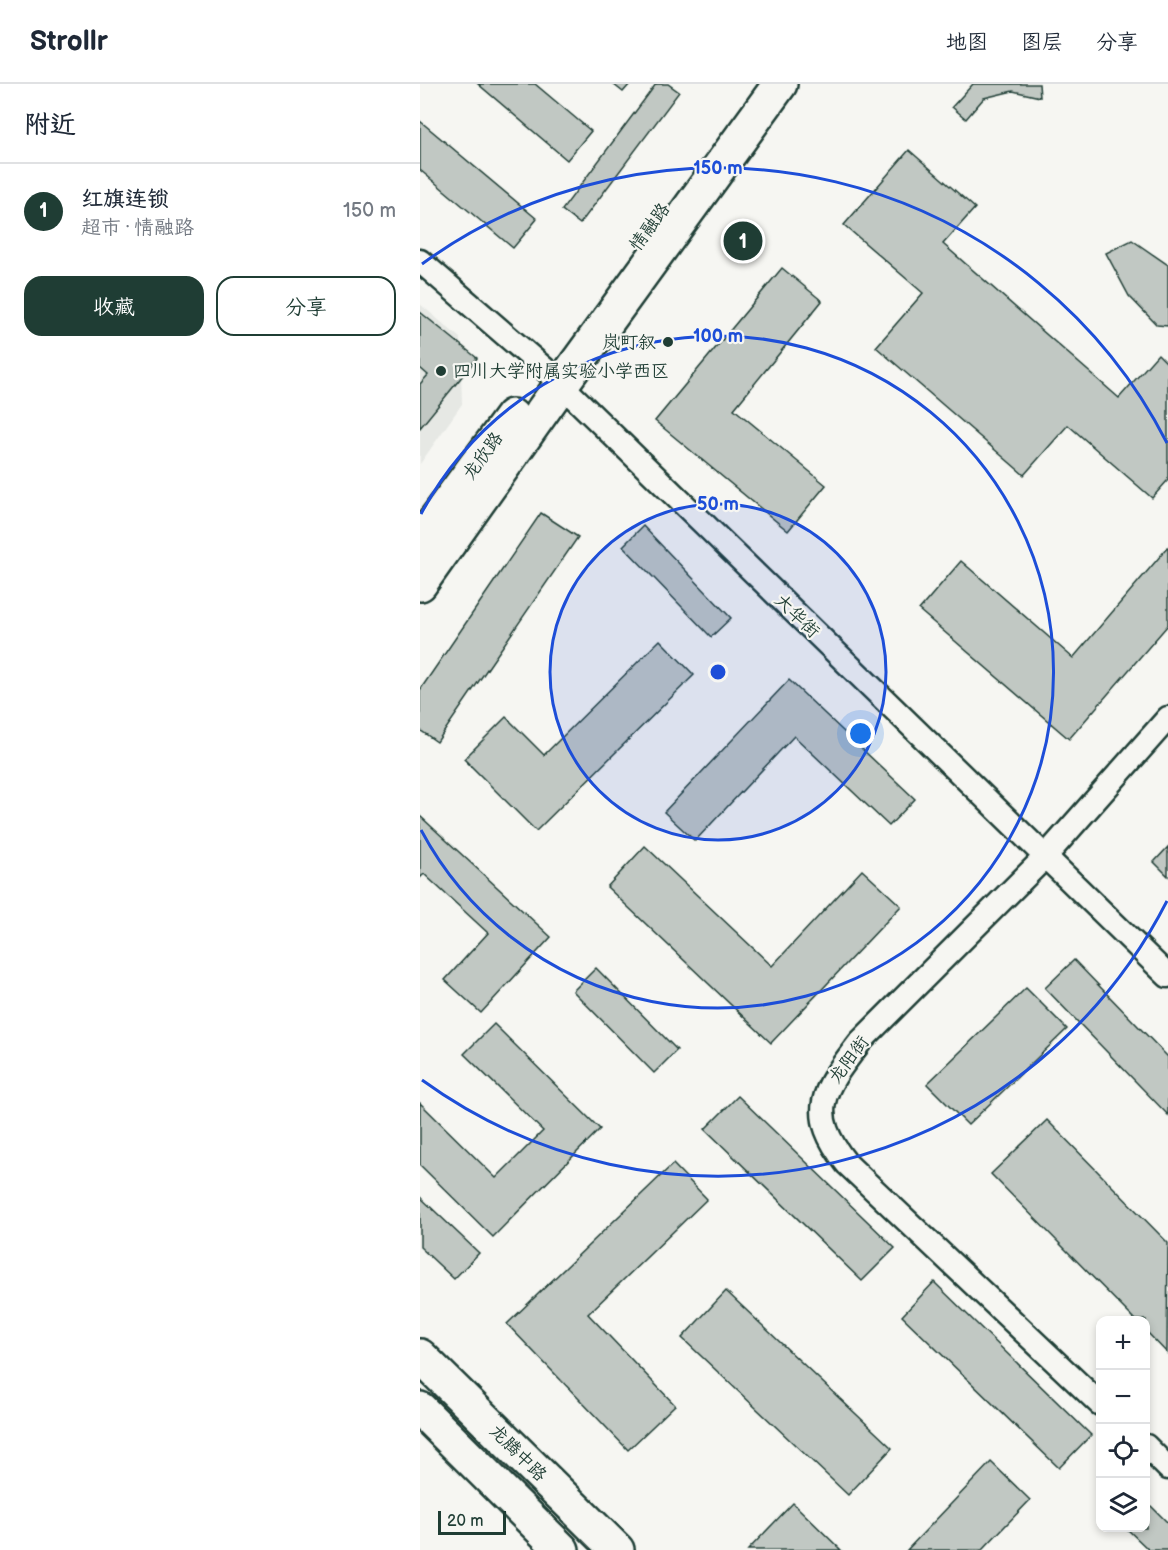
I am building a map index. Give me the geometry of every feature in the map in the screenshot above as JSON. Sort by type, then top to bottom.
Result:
[{"type":"street","name":"情融路","points":[[554,378],[753,84]]},
{"type":"street","points":[[420,584],[554,378],[780,84]]},
{"type":"street","name":"大华街","points":[[420,261],[554,378],[1044,858],[1168,976]]},
{"type":"street","name":"龙欣路","points":[[420,541],[554,378]]},
{"type":"street","name":"龙阳街","points":[[1096,1399],[847,1164],[832,1146],[823,1120],[824,1094],[860,1042],[1044,858],[1168,718]]},
{"type":"street","name":"龙腾中路","points":[[420,1356],[617,1550]]},
{"type":"street","points":[[420,1409],[562,1550]]},
{"type":"street","points":[[1150,1450],[1168,1468]]},
{"type":"shaded area","name":"四川大学附属实验小学西区","points":[[420,304],[460,338],[462,404],[420,464]]},
{"type":"building","points":[[478,84],[535,84],[591,131],[567,160]]},
{"type":"building","points":[[613,84],[630,84],[623,92]]},
{"type":"building","points":[[656,84],[668,84],[679,92],[580,224],[562,210]]},
{"type":"building","points":[[973,84],[1039,84],[1040,97],[1013,91],[984,98],[966,119],[952,107]]},
{"type":"building","points":[[420,121],[537,219],[513,248],[420,170]]},
{"type":"building","points":[[909,150],[975,208],[943,244],[1119,398],[1158,354],[1168,364],[1168,480],[1152,498],[1068,425],[1024,475],[876,347],[923,293],[844,225]]},
{"type":"building","points":[[1132,240],[1168,265],[1168,326],[1157,325],[1129,296],[1106,253]]},
{"type":"building","points":[[782,268],[822,301],[734,409],[826,485],[788,531],[655,421]]},
{"type":"building","name":"四川大学附属实验小学西区","points":[[420,312],[477,358],[420,428],[420,384],[428,375],[420,368]]},
{"type":"building","points":[[541,513],[578,537],[437,742],[420,730],[420,690]]},
{"type":"building","points":[[643,526],[731,618],[711,637],[623,546]]},
{"type":"building","points":[[1168,547],[1168,625],[1069,739],[919,610],[961,561],[1073,658]]},
{"type":"building","points":[[660,640],[694,675],[536,831],[464,759],[506,717],[544,755]]},
{"type":"building","points":[[789,680],[915,799],[889,826],[794,736],[695,841],[664,812]]},
{"type":"building","points":[[420,816],[551,937],[481,1013],[445,980],[488,933],[424,874],[420,878]]},
{"type":"building","points":[[645,846],[772,966],[862,870],[901,906],[771,1043],[607,887]]},
{"type":"building","points":[[1168,847],[1168,876],[1154,862]]},
{"type":"building","points":[[1074,960],[1168,1057],[1168,1115],[1045,988]]},
{"type":"building","points":[[596,968],[677,1050],[654,1073],[573,991]]},
{"type":"building","points":[[1026,988],[1067,1029],[968,1125],[927,1084]]},
{"type":"building","points":[[494,1024],[600,1129],[493,1237],[420,1165],[420,1103],[496,1178],[543,1131],[464,1054]]},
{"type":"building","points":[[738,1096],[895,1248],[862,1281],[705,1129]]},
{"type":"building","points":[[1047,1120],[1168,1243],[1167,1353],[1150,1335],[1150,1316],[1131,1316],[991,1174]]},
{"type":"building","points":[[673,1164],[707,1199],[588,1314],[675,1405],[628,1450],[507,1324]]},
{"type":"building","points":[[420,1197],[479,1253],[454,1279],[420,1247]]},
{"type":"building","points":[[934,1282],[1091,1435],[1059,1468],[902,1316]]},
{"type":"building","points":[[726,1291],[892,1448],[848,1495],[682,1338]]},
{"type":"building","points":[[991,1462],[1030,1500],[982,1550],[907,1550]]},
{"type":"building","points":[[793,1503],[841,1550],[748,1550]]},
{"type":"building","points":[[1150,1505],[1168,1523],[1168,1550],[1149,1550],[1130,1532],[1150,1532]]},
{"type":"place","name":"红旗连锁","points":[[743,241]]},
{"type":"place","name":"岚町叙","points":[[668,342]]},
{"type":"place","name":"四川大学附属实验小学西区","points":[[441,371]]}]
